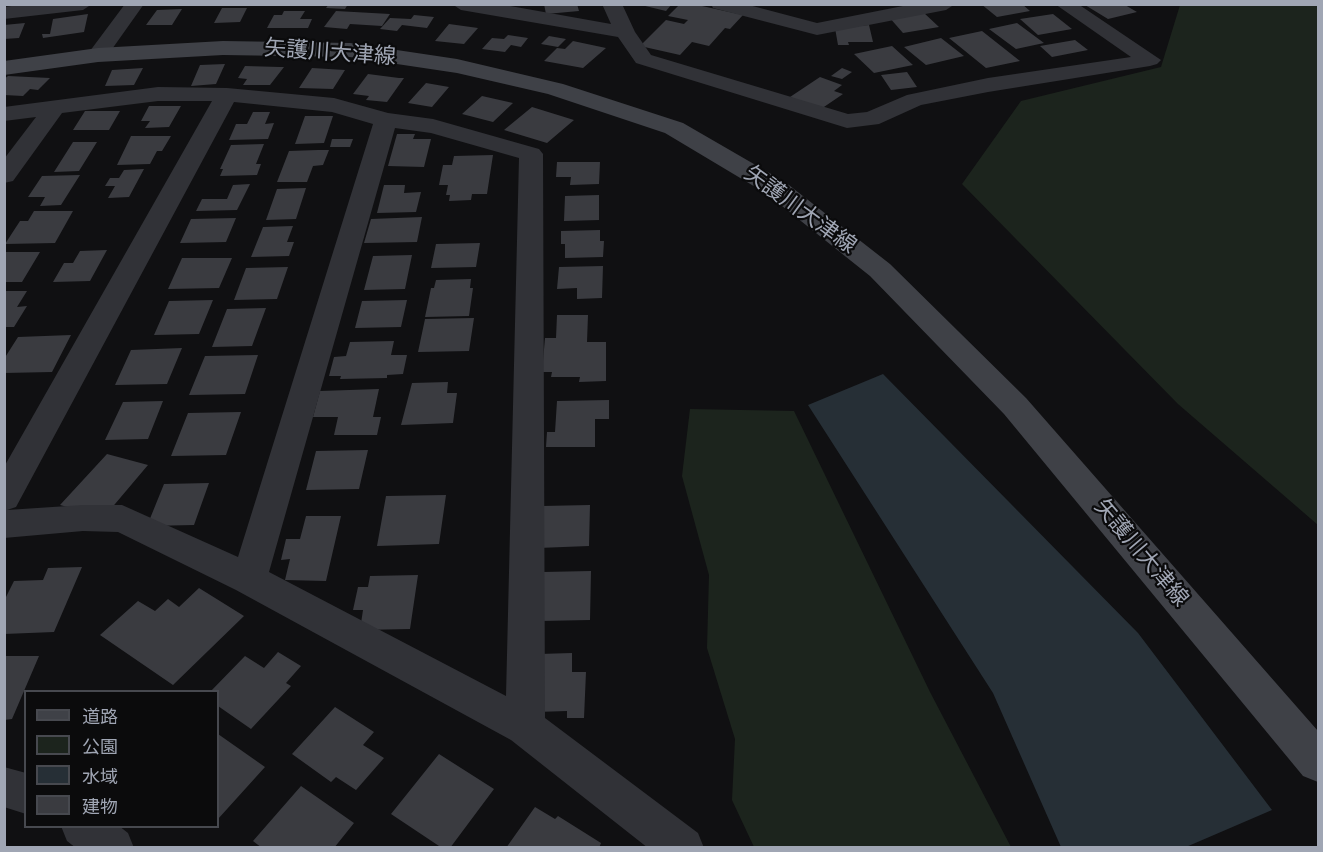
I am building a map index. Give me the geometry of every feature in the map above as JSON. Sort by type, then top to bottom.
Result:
[{"type":"main road","name":"矢護川大津線","points":[[4,68],[98,56],[223,48],[350,50],[456,66],[555,89],[674,128],[776,188],[889,279],[1015,406],[1318,762]]},
{"type":"street","points":[[4,13],[83,4]]},
{"type":"street","points":[[98,56],[135,4]]},
{"type":"street","points":[[461,4],[625,33]]},
{"type":"street","points":[[612,4],[625,33],[643,59],[847,121],[871,119],[915,100],[978,87],[1150,60],[1064,4]]},
{"type":"street","points":[[720,4],[817,29],[946,4]]},
{"type":"street","points":[[4,114],[158,94],[227,95],[334,105],[386,120],[433,126],[531,154],[525,727]]},
{"type":"street","points":[[4,498],[227,95]]},
{"type":"street","points":[[4,176],[54,108]]},
{"type":"street","points":[[249,579],[386,120]]},
{"type":"street","points":[[4,524],[83,518],[122,519],[249,579],[525,727],[683,848]]},
{"type":"street","points":[[4,788],[24,793]]},
{"type":"street","points":[[85,828],[113,848]]},
{"type":"green space","points":[[1180,5],[1318,5],[1318,525],[1178,404],[962,184],[1021,101],[1161,67]]},
{"type":"green space","points":[[690,409],[794,411],[930,692],[1011,847],[754,847],[732,800],[735,739],[707,648],[709,575],[682,476]]},
{"type":"water","points":[[883,374],[1138,633],[1272,810],[1186,847],[1061,847],[993,693],[808,405]]},
{"type":"building","points":[[329,4],[348,4],[345,9],[326,8]]},
{"type":"building","points":[[544,4],[577,4],[579,11],[546,14]]},
{"type":"building","points":[[637,4],[672,4],[666,11]]},
{"type":"building","points":[[680,4],[693,4],[743,15],[730,29],[725,28],[709,46],[692,42],[680,55],[640,46],[666,20],[684,24],[688,20],[668,16]]},
{"type":"building","points":[[981,4],[1022,4],[1030,11],[997,17]]},
{"type":"building","points":[[1085,5],[1125,5],[1137,12],[1108,19]]},
{"type":"building","points":[[222,8],[247,8],[240,22],[214,23]]},
{"type":"building","points":[[182,9],[172,25],[146,25],[157,10]]},
{"type":"building","points":[[284,11],[305,11],[300,19],[312,19],[308,28],[267,28],[274,15],[282,15]]},
{"type":"building","points":[[336,11],[390,14],[382,26],[350,24],[347,29],[324,27]]},
{"type":"building","points":[[923,12],[939,27],[903,33],[889,17]]},
{"type":"building","points":[[88,14],[84,32],[43,38],[42,34],[50,34],[53,19]]},
{"type":"building","points":[[1053,14],[1072,29],[1038,35],[1020,19]]},
{"type":"building","points":[[414,15],[434,17],[427,28],[402,25],[397,31],[380,29],[390,18],[411,19]]},
{"type":"building","points":[[25,23],[19,38],[4,39],[4,25]]},
{"type":"building","points":[[1017,23],[1044,43],[1016,49],[989,29]]},
{"type":"building","points":[[449,24],[478,28],[464,44],[435,41]]},
{"type":"building","points":[[869,25],[873,42],[848,42],[849,45],[838,45],[835,28]]},
{"type":"building","points":[[982,31],[1020,61],[986,68],[949,38]]},
{"type":"building","points":[[508,35],[528,38],[521,47],[511,45],[505,52],[482,49],[492,38],[504,39]]},
{"type":"building","points":[[549,36],[566,39],[558,47],[541,44]]},
{"type":"building","points":[[941,38],[964,56],[926,65],[904,47]]},
{"type":"building","points":[[1075,40],[1088,50],[1052,57],[1040,46]]},
{"type":"building","points":[[573,41],[606,48],[583,68],[544,61],[557,48],[565,49]]},
{"type":"building","points":[[892,46],[913,65],[874,73],[854,54]]},
{"type":"building","points":[[225,64],[216,84],[191,86],[200,65]]},
{"type":"building","points":[[245,66],[284,67],[270,85],[243,85],[247,79],[238,78]]},
{"type":"building","points":[[143,68],[134,85],[105,86],[112,70]]},
{"type":"building","points":[[312,68],[345,70],[333,89],[299,88]]},
{"type":"building","points":[[842,68],[852,72],[842,79],[831,76]]},
{"type":"building","points":[[907,72],[917,87],[891,90],[881,75]]},
{"type":"building","points":[[368,74],[404,78],[387,102],[366,100],[369,96],[353,94]]},
{"type":"building","points":[[8,76],[50,78],[38,90],[30,89],[23,96],[4,95],[4,79]]},
{"type":"building","points":[[820,77],[842,85],[834,91],[843,94],[821,109],[790,97]]},
{"type":"building","points":[[426,83],[449,87],[432,107],[408,103]]},
{"type":"building","points":[[482,96],[513,103],[493,122],[462,114]]},
{"type":"building","points":[[149,106],[181,106],[169,127],[145,128],[150,121],[141,121]]},
{"type":"building","points":[[532,107],[574,120],[547,143],[504,130]]},
{"type":"building","points":[[85,111],[120,111],[109,130],[73,130]]},
{"type":"building","points":[[253,112],[270,112],[265,124],[274,123],[268,139],[229,140],[236,124],[247,124]]},
{"type":"building","points":[[305,116],[333,116],[324,143],[295,144]]},
{"type":"building","points":[[397,134],[415,134],[413,139],[431,139],[424,167],[388,166]]},
{"type":"building","points":[[131,136],[171,136],[162,151],[157,151],[150,164],[117,165]]},
{"type":"building","points":[[332,139],[353,139],[350,147],[330,147]]},
{"type":"building","points":[[73,142],[97,142],[79,171],[54,172]]},
{"type":"building","points":[[264,144],[256,164],[261,164],[257,175],[220,176],[223,169],[220,169],[231,145]]},
{"type":"building","points":[[329,150],[323,165],[313,166],[307,182],[277,182],[289,151]]},
{"type":"building","points":[[493,155],[487,194],[472,194],[471,200],[449,201],[450,195],[446,195],[448,185],[439,185],[443,165],[452,165],[454,156]]},
{"type":"building","points":[[557,162],[600,162],[599,184],[570,185],[571,177],[556,177]]},
{"type":"building","points":[[144,169],[129,197],[108,198],[115,186],[105,186],[110,178],[119,178],[124,170]]},
{"type":"building","points":[[80,175],[61,205],[40,206],[45,197],[28,197],[42,176]]},
{"type":"building","points":[[250,184],[237,210],[196,211],[202,199],[227,199],[233,185]]},
{"type":"building","points":[[384,185],[405,185],[404,193],[421,192],[416,212],[377,213]]},
{"type":"building","points":[[306,188],[296,219],[266,220],[277,189]]},
{"type":"building","points":[[599,195],[599,220],[564,221],[565,196]]},
{"type":"building","points":[[34,211],[73,211],[55,243],[5,244],[20,221],[28,221]]},
{"type":"building","points":[[422,217],[417,242],[364,243],[371,219]]},
{"type":"building","points":[[236,218],[226,242],[180,243],[191,219]]},
{"type":"building","points":[[293,226],[287,242],[294,242],[289,256],[251,257],[263,227]]},
{"type":"building","points":[[600,230],[600,241],[604,241],[603,257],[565,258],[565,244],[561,244],[561,231]]},
{"type":"building","points":[[480,243],[476,267],[431,268],[436,244]]},
{"type":"building","points":[[107,250],[90,281],[53,282],[64,263],[73,263],[80,251]]},
{"type":"building","points":[[4,252],[40,252],[22,282],[4,282]]},
{"type":"building","points":[[412,255],[405,289],[364,290],[373,256]]},
{"type":"building","points":[[182,258],[232,258],[219,288],[168,289]]},
{"type":"building","points":[[603,266],[602,298],[577,299],[577,288],[557,289],[559,267]]},
{"type":"building","points":[[288,267],[277,299],[234,300],[246,268]]},
{"type":"building","points":[[471,279],[470,288],[473,288],[469,316],[425,317],[431,288],[434,288],[436,280]]},
{"type":"building","points":[[4,291],[27,291],[17,307],[27,306],[14,327],[4,327]]},
{"type":"building","points":[[213,300],[199,334],[154,335],[169,301]]},
{"type":"building","points":[[407,300],[401,327],[355,328],[362,301]]},
{"type":"building","points":[[266,308],[252,346],[212,347],[227,309]]},
{"type":"building","points":[[557,315],[588,315],[587,342],[606,342],[606,381],[579,382],[580,377],[551,377],[552,372],[542,372],[545,338],[556,338]]},
{"type":"building","points":[[474,318],[469,351],[418,352],[425,319]]},
{"type":"building","points":[[71,335],[52,372],[4,373],[4,359],[18,337]]},
{"type":"building","points":[[394,341],[391,355],[407,355],[403,374],[387,375],[387,378],[340,379],[341,376],[329,376],[334,357],[346,356],[350,342]]},
{"type":"building","points":[[182,348],[167,384],[115,385],[131,350]]},
{"type":"building","points":[[258,355],[245,394],[189,395],[205,356]]},
{"type":"building","points":[[448,382],[447,393],[457,393],[453,423],[401,425],[412,383]]},
{"type":"building","points":[[379,389],[373,417],[381,417],[377,435],[334,435],[338,417],[313,417],[320,391]]},
{"type":"building","points":[[609,400],[609,419],[595,419],[595,447],[546,447],[547,432],[555,432],[557,401]]},
{"type":"building","points":[[163,401],[148,439],[105,440],[123,402]]},
{"type":"building","points":[[241,412],[226,455],[171,456],[188,413]]},
{"type":"building","points":[[368,450],[359,489],[306,490],[316,451]]},
{"type":"building","points":[[107,454],[148,465],[104,517],[60,505]]},
{"type":"building","points":[[209,483],[194,525],[147,526],[164,484]]},
{"type":"building","points":[[446,495],[439,544],[377,546],[386,496]]},
{"type":"building","points":[[590,505],[589,546],[538,548],[542,506]]},
{"type":"building","points":[[306,516],[341,516],[326,581],[285,580],[290,559],[281,560],[286,539],[300,539]]},
{"type":"building","points":[[82,567],[54,632],[4,634],[4,601],[14,581],[43,580],[48,568]]},
{"type":"building","points":[[591,571],[590,620],[540,621],[543,572]]},
{"type":"building","points":[[418,575],[410,629],[360,630],[363,610],[353,610],[358,587],[368,587],[370,576]]},
{"type":"building","points":[[199,588],[244,616],[173,685],[100,635],[138,601],[155,611],[168,599],[179,607]]},
{"type":"building","points":[[278,652],[301,666],[286,683],[291,686],[251,729],[219,707],[219,690],[212,690],[245,656],[264,668]]},
{"type":"building","points":[[572,653],[572,672],[586,672],[584,718],[567,718],[567,711],[536,712],[539,654]]},
{"type":"building","points":[[4,656],[39,656],[12,719],[4,720]]},
{"type":"building","points":[[335,707],[374,732],[363,745],[384,758],[356,790],[336,777],[331,782],[292,754]]},
{"type":"building","points":[[219,735],[265,767],[219,818]]},
{"type":"building","points":[[439,754],[494,789],[450,848],[442,848],[391,814]]},
{"type":"building","points":[[301,786],[354,823],[334,848],[262,848],[253,841]]},
{"type":"building","points":[[535,807],[555,819],[558,816],[601,843],[599,848],[506,848]]}]
